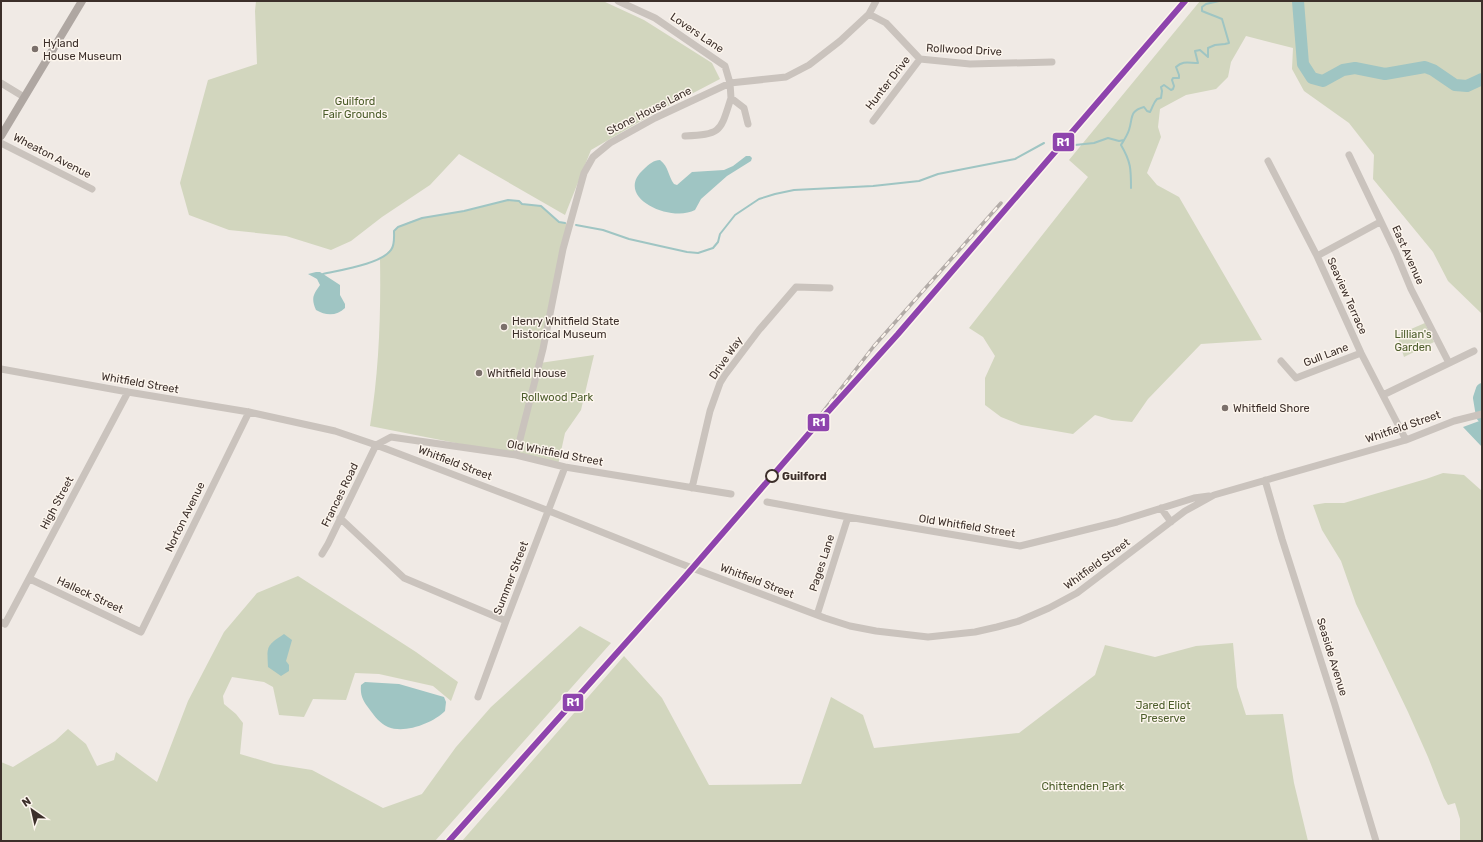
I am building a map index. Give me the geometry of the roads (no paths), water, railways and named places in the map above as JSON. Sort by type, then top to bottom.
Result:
[{"type":"main road","points":[[1,136],[82,1]]},
{"type":"street","name":"Lovers Lane","points":[[618,1],[655,18],[725,66],[730,83],[731,98]]},
{"type":"street","name":"Stone House Lane","points":[[516,455],[543,349],[563,249],[584,173],[593,157],[610,143],[654,118],[730,83],[786,77],[809,65],[840,41],[869,14],[876,1]]},
{"type":"street","name":"Rollwood Drive","points":[[869,14],[886,23],[920,60],[970,64],[1052,62]]},
{"type":"street","name":"Hunter Drive","points":[[873,121],[920,60]]},
{"type":"street","points":[[1,83],[24,97]]},
{"type":"street","points":[[685,136],[706,135],[719,129],[724,120],[731,98],[744,108],[748,124]]},
{"type":"street","name":"Wheaton Avenue","points":[[1,143],[92,189]]},
{"type":"street","name":"East Avenue","points":[[1349,155],[1396,253],[1411,289],[1449,363]]},
{"type":"street","name":"Seaview Terrace","points":[[1268,161],[1317,256],[1361,353],[1406,440]]},
{"type":"street","points":[[1317,256],[1380,222]]},
{"type":"street","name":"Drive Way","points":[[692,488],[710,411],[720,383],[725,374],[759,330],[796,287],[830,288]]},
{"type":"street","points":[[1383,395],[1474,351]]},
{"type":"street","name":"Gull Lane","points":[[1281,361],[1296,378],[1361,353]]},
{"type":"street","name":"Whitfield Street","points":[[1,369],[249,412],[335,431],[376,445],[549,511],[679,563],[817,615],[876,631],[928,637],[975,632],[997,627],[1029,617],[1049,608],[1077,593],[1185,511],[1214,495],[1406,440],[1473,415],[1482,414]]},
{"type":"street","name":"High Street","points":[[3,623],[30,579],[128,392]]},
{"type":"street","name":"Norton Avenue","points":[[141,632],[249,412]]},
{"type":"street","name":"Old Whitfield Street","points":[[376,445],[391,437],[399,437],[516,455],[565,467],[731,494]]},
{"type":"street","name":"Frances Road","points":[[322,554],[376,445]]},
{"type":"street","name":"Summer Street","points":[[478,697],[565,467]]},
{"type":"street","name":"Seaside Avenue","points":[[1265,480],[1376,841]]},
{"type":"street","name":"Old Whitfield Street","points":[[767,502],[1020,546],[1117,522],[1194,498],[1214,495]]},
{"type":"street","points":[[1161,508],[1171,522]]},
{"type":"street","name":"Pages Lane","points":[[817,615],[848,517]]},
{"type":"street","points":[[340,518],[404,578],[506,621]]},
{"type":"street","name":"Halleck Street","points":[[30,579],[141,632]]},
{"type":"water","points":[[746,156],[750,156],[752,158],[751,161],[727,176],[701,199],[695,210],[685,213],[672,213],[648,205],[640,198],[635,189],[636,179],[646,167],[656,161],[660,160],[663,163],[672,181],[677,185],[692,172],[724,170],[733,166]]},
{"type":"water","points":[[320,272],[340,285],[340,295],[345,304],[345,308],[342,311],[335,314],[327,314],[316,310],[314,297],[320,285],[317,279],[308,274]]},
{"type":"water","points":[[1482,420],[1482,447],[1463,427]]},
{"type":"water","points":[[284,634],[292,640],[286,661],[289,665],[289,671],[281,676],[268,667],[268,650],[274,641]]},
{"type":"water","points":[[365,682],[399,684],[444,697],[446,702],[445,711],[433,720],[418,726],[402,729],[388,727],[376,717],[364,701],[361,692],[361,685]]},
{"type":"waterway","points":[[1131,188],[1130,166],[1121,145],[1128,132],[1132,116],[1136,111],[1144,107],[1150,112],[1157,99],[1161,98],[1161,87],[1164,85],[1171,90],[1173,89],[1173,78],[1179,78],[1176,67],[1189,62],[1198,63],[1195,51],[1200,50],[1208,57],[1208,48],[1215,45],[1229,43],[1222,19],[1202,11],[1202,7],[1206,4],[1219,1]]},
{"type":"waterway","points":[[1298,1],[1303,64],[1312,78],[1323,81],[1343,70],[1355,68],[1385,74],[1425,67],[1433,70],[1455,85],[1467,86],[1482,79]]},
{"type":"waterway","points":[[1075,145],[1094,143],[1108,138],[1119,141],[1124,140]]},
{"type":"waterway","points":[[576,225],[603,230],[629,239],[687,252],[698,253],[713,248],[718,242],[720,234],[735,215],[759,199],[794,190],[873,186],[919,181],[938,174],[1015,159],[1044,143]]},
{"type":"waterway","points":[[323,274],[360,266],[379,259],[391,250],[394,240],[394,231],[398,227],[422,218],[464,211],[508,200],[519,201],[522,204],[541,206],[559,222],[565,223]]},
{"type":"waterway","points":[[1482,389],[1479,398],[1482,416]]},
{"type":"railway","points":[[822,413],[874,346],[1001,203]]},
{"type":"place","name":"Hyland House Museum","points":[[35,49]]},
{"type":"place","name":"Henry Whitfield State Historical Museum","points":[[504,327]]},
{"type":"place","name":"Whitfield House","points":[[479,373]]},
{"type":"place","name":"Whitfield Shore","points":[[1225,408]]},
{"type":"place","name":"Guilford","points":[[772,476]]},
{"type":"park label","name":"Guilford Fair Grounds","points":[[355,107]]},
{"type":"park label","name":"Lillian's Garden","points":[[1413,340]]},
{"type":"park label","name":"Rollwood Park","points":[[557,397]]},
{"type":"park label","name":"Jared Eliot Preserve","points":[[1163,711]]},
{"type":"park label","name":"Chittenden Park","points":[[1083,786]]}]
